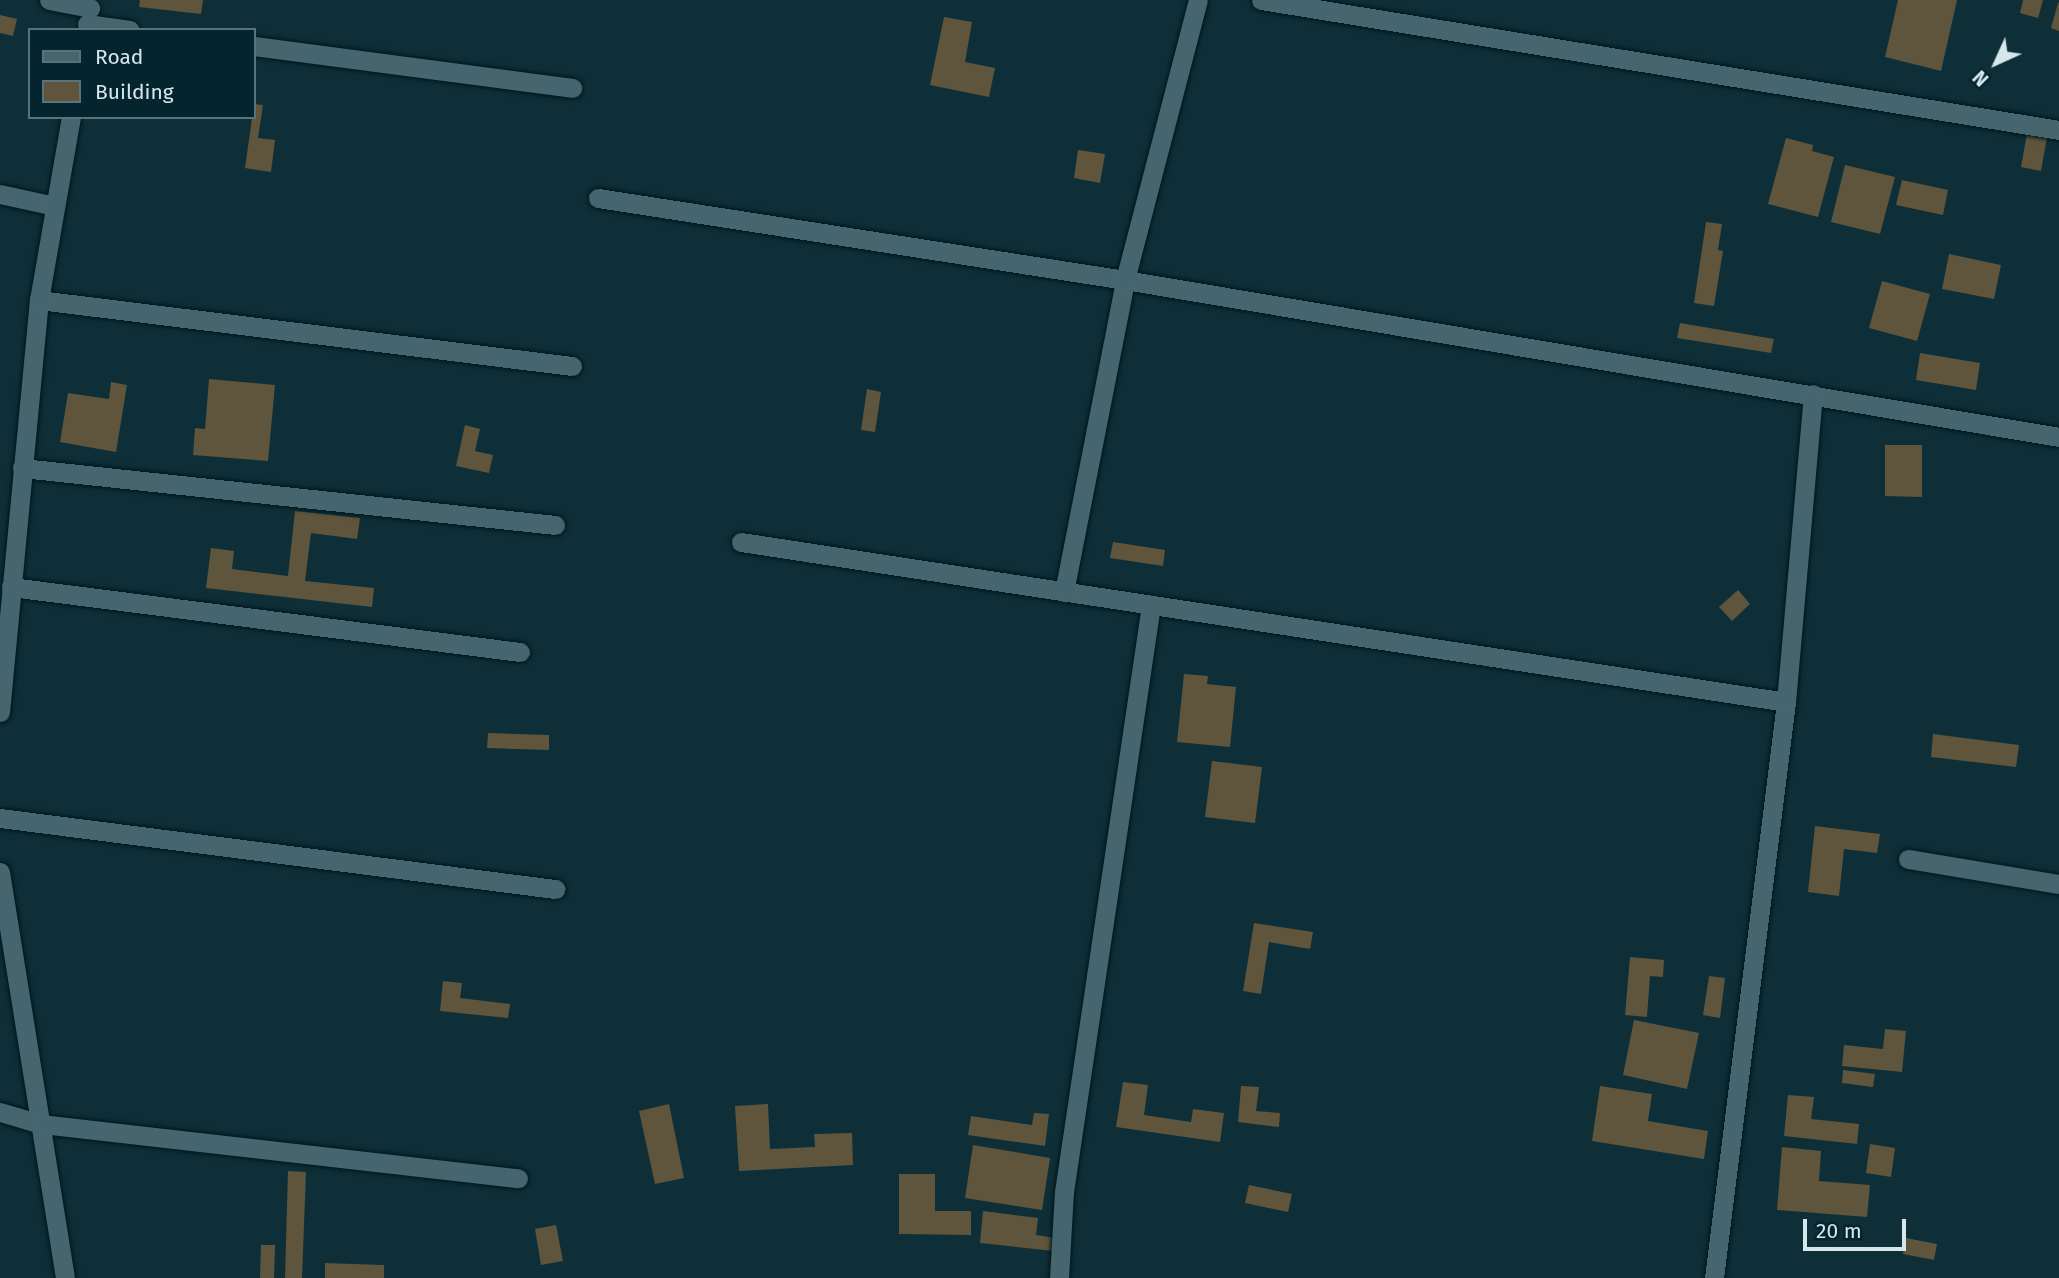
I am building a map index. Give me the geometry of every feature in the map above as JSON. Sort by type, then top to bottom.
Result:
[{"type":"street","points":[[49,0],[124,28]]},
{"type":"street","points":[[1064,592],[1125,280],[1198,0]]},
{"type":"street","points":[[1261,0],[2059,130]]},
{"type":"street","points":[[256,46],[572,88]]},
{"type":"street","points":[[0,712],[11,587],[9,510],[22,468],[39,300],[71,119]]},
{"type":"street","points":[[0,194],[55,206]]},
{"type":"street","points":[[598,198],[1125,280],[2059,437]]},
{"type":"street","points":[[39,300],[572,366]]},
{"type":"street","points":[[1714,1278],[1786,702],[1813,394]]},
{"type":"street","points":[[22,468],[555,525]]},
{"type":"street","points":[[741,542],[1786,702]]},
{"type":"street","points":[[11,587],[520,652]]},
{"type":"street","points":[[1059,1278],[1064,1192],[1150,605]]},
{"type":"street","points":[[0,818],[555,889]]},
{"type":"street","points":[[1908,859],[2059,884]]},
{"type":"street","points":[[0,872],[65,1278]]},
{"type":"street","points":[[0,1112],[40,1125],[518,1178]]},
{"type":"building","points":[[140,0],[203,0],[201,14],[139,7]]},
{"type":"building","points":[[1898,0],[1957,0],[1941,71],[1885,57]]},
{"type":"building","points":[[2023,0],[2043,0],[2038,18],[2020,13]]},
{"type":"building","points":[[2059,3],[2059,31],[2051,28]]},
{"type":"building","points":[[0,15],[17,19],[13,36],[0,33]]},
{"type":"building","points":[[944,17],[972,22],[965,62],[995,68],[989,97],[930,85]]},
{"type":"building","points":[[256,104],[263,105],[258,138],[275,140],[271,172],[245,168],[252,119],[256,119]]},
{"type":"building","points":[[2028,128],[2048,132],[2041,171],[2021,167]]},
{"type":"building","points":[[1786,138],[1813,145],[1812,151],[1834,157],[1818,217],[1768,204]]},
{"type":"building","points":[[1078,150],[1105,154],[1100,183],[1074,178]]},
{"type":"building","points":[[1845,165],[1895,177],[1880,234],[1831,222]]},
{"type":"building","points":[[1902,180],[1948,190],[1943,215],[1896,205]]},
{"type":"building","points":[[1706,222],[1722,224],[1718,250],[1723,251],[1714,306],[1694,303]]},
{"type":"building","points":[[1949,254],[2001,265],[1994,299],[1942,289]]},
{"type":"building","points":[[1882,281],[1930,294],[1917,341],[1869,328]]},
{"type":"building","points":[[1680,323],[1774,339],[1771,353],[1677,338]]},
{"type":"building","points":[[1920,353],[1980,363],[1976,390],[1916,380]]},
{"type":"building","points":[[209,379],[275,385],[268,461],[193,455],[195,428],[205,429]]},
{"type":"building","points":[[111,382],[127,385],[116,452],[60,442],[68,393],[109,399]]},
{"type":"building","points":[[867,389],[881,392],[875,432],[861,430]]},
{"type":"building","points":[[465,425],[480,429],[475,451],[493,455],[489,473],[456,466]]},
{"type":"building","points":[[1885,445],[1922,445],[1922,497],[1885,496]]},
{"type":"building","points":[[295,511],[360,518],[357,539],[311,533],[305,581],[374,588],[372,607],[206,588],[211,548],[234,551],[232,569],[288,576]]},
{"type":"building","points":[[1113,542],[1165,550],[1163,566],[1110,558]]},
{"type":"building","points":[[1738,590],[1750,604],[1732,621],[1719,607]]},
{"type":"building","points":[[1184,674],[1208,676],[1207,684],[1236,687],[1230,747],[1177,742]]},
{"type":"building","points":[[488,733],[549,735],[549,750],[487,748]]},
{"type":"building","points":[[1933,734],[2019,745],[2016,767],[1931,757]]},
{"type":"building","points":[[1212,761],[1262,767],[1255,823],[1205,817]]},
{"type":"building","points":[[1815,826],[1880,834],[1877,853],[1844,849],[1839,896],[1808,892]]},
{"type":"building","points":[[1254,923],[1313,932],[1310,949],[1269,942],[1261,994],[1243,991]]},
{"type":"building","points":[[1630,957],[1664,960],[1663,977],[1650,976],[1647,1017],[1625,1015]]},
{"type":"building","points":[[1709,976],[1725,978],[1720,1018],[1703,1015]]},
{"type":"building","points":[[443,981],[462,983],[460,998],[510,1004],[508,1018],[440,1011]]},
{"type":"building","points":[[1634,1020],[1699,1033],[1687,1089],[1623,1075]]},
{"type":"building","points":[[1885,1029],[1906,1031],[1902,1072],[1842,1066],[1844,1045],[1883,1049]]},
{"type":"building","points":[[1843,1070],[1875,1074],[1873,1087],[1842,1083]]},
{"type":"building","points":[[1123,1082],[1148,1085],[1144,1115],[1191,1122],[1193,1109],[1224,1113],[1220,1142],[1116,1127]]},
{"type":"building","points":[[1241,1086],[1259,1087],[1256,1111],[1280,1113],[1279,1127],[1238,1122]]},
{"type":"building","points":[[1600,1086],[1652,1094],[1648,1121],[1708,1131],[1704,1159],[1592,1141]]},
{"type":"building","points":[[1788,1095],[1814,1097],[1811,1119],[1859,1124],[1857,1144],[1784,1136]]},
{"type":"building","points":[[669,1104],[684,1178],[655,1184],[639,1111]]},
{"type":"building","points":[[768,1104],[770,1149],[815,1147],[814,1134],[852,1133],[853,1165],[739,1171],[735,1106]]},
{"type":"building","points":[[1034,1113],[1049,1114],[1045,1146],[968,1135],[971,1116],[1032,1125]]},
{"type":"building","points":[[1870,1144],[1895,1148],[1891,1177],[1866,1173]]},
{"type":"building","points":[[973,1145],[1050,1158],[1042,1210],[965,1198]]},
{"type":"building","points":[[1782,1147],[1821,1151],[1819,1181],[1870,1185],[1867,1217],[1777,1210]]},
{"type":"building","points":[[288,1171],[306,1172],[302,1278],[285,1278]]},
{"type":"building","points":[[899,1174],[935,1174],[935,1211],[971,1211],[971,1235],[899,1234]]},
{"type":"building","points":[[1249,1185],[1292,1194],[1288,1212],[1245,1203]]},
{"type":"building","points":[[983,1211],[1038,1218],[1036,1235],[1056,1238],[1054,1251],[980,1243]]},
{"type":"building","points":[[556,1225],[563,1261],[541,1265],[535,1229]]},
{"type":"building","points":[[1906,1238],[1937,1244],[1934,1260],[1903,1254]]},
{"type":"building","points":[[261,1245],[275,1245],[274,1278],[260,1278]]},
{"type":"building","points":[[325,1263],[384,1265],[384,1278],[325,1278]]}]
